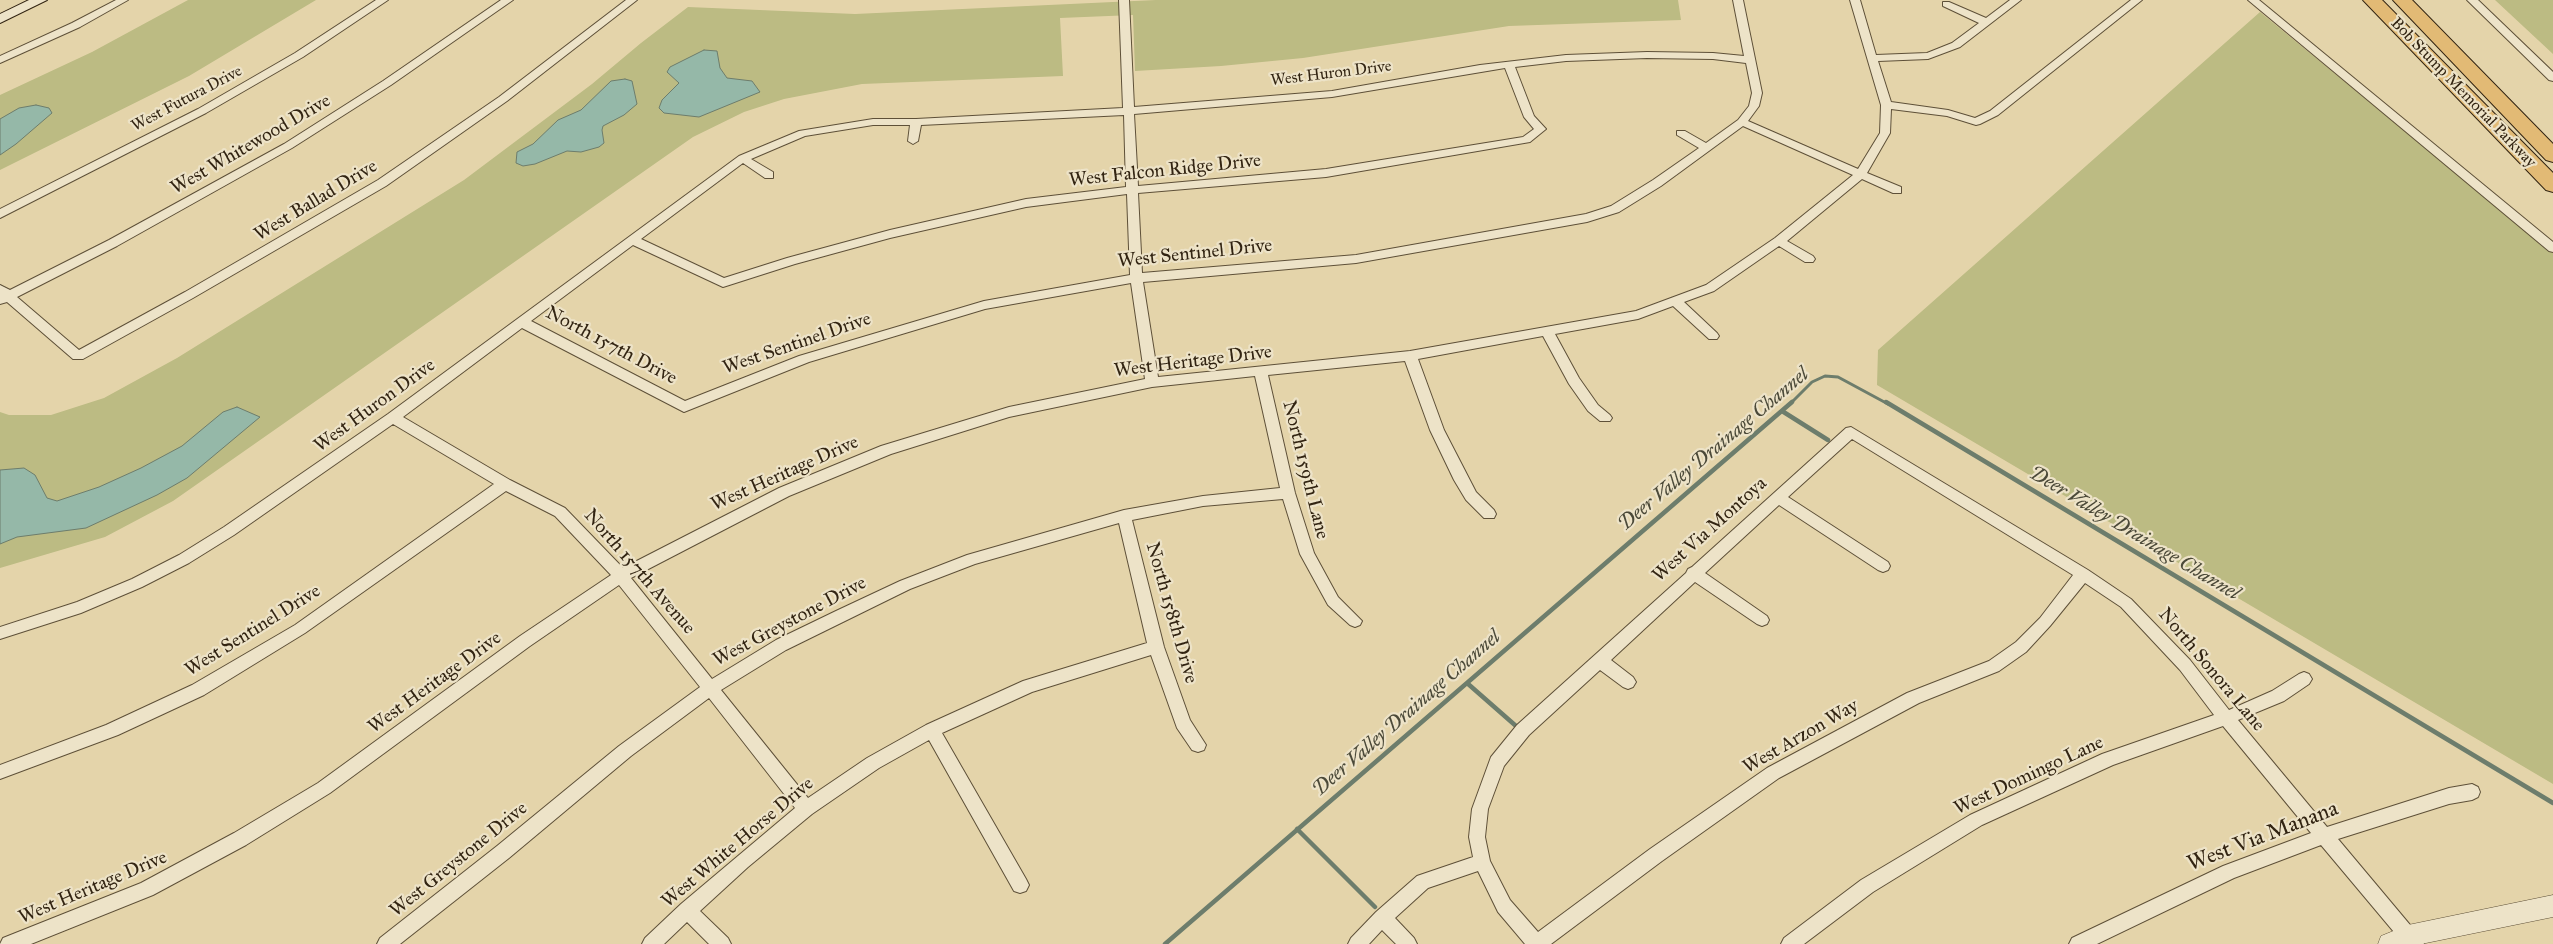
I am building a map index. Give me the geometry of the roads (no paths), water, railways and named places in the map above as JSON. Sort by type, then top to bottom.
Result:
[{"type":"highway","name":"Bob Stump Memorial Parkway","points":[[2372,0],[2553,185]]},
{"type":"highway","name":"Bob Stump Memorial Parkway","points":[[2402,0],[2553,156]]},
{"type":"main road","points":[[0,9],[20,0]]},
{"type":"main road","points":[[0,19],[40,0]]},
{"type":"street","points":[[0,60],[76,25],[124,0]]},
{"type":"street","name":"West Futura Drive","points":[[0,214],[202,111],[299,55],[383,0]]},
{"type":"street","name":"West Whitewood Drive","points":[[2,295],[113,243],[288,146],[387,83],[508,0]]},
{"type":"street","name":"West Ballad Drive","points":[[2,295],[78,356],[189,295],[382,183],[503,99],[632,0]]},
{"type":"street","points":[[1124,0],[1136,278],[1152,382]]},
{"type":"street","name":"West Sentinel Drive","points":[[684,407],[804,359],[984,305],[1136,278],[1356,259],[1587,218],[1615,209],[1657,182],[1704,146],[1742,122],[1754,106],[1757,93],[1738,0]]},
{"type":"street","name":"West Heritage Drive","points":[[9,944],[147,889],[240,839],[324,788],[525,640],[621,576],[784,492],[886,450],[1009,412],[1152,382],[1410,356],[1638,315],[1710,288],[1779,242],[1860,174],[1885,133],[1886,105],[1855,0]]},
{"type":"street","points":[[1871,58],[1928,56],[1956,44],[2016,0]]},
{"type":"street","points":[[1886,105],[1948,113],[1976,122],[1994,113],[2137,0]]},
{"type":"street","points":[[2253,0],[2553,248]]},
{"type":"street","points":[[2472,0],[2553,78]]},
{"type":"street","points":[[1946,4],[1986,22]]},
{"type":"street","name":"West Huron Drive","points":[[0,633],[81,607],[137,583],[184,559],[283,496],[743,158],[774,144],[812,131],[873,122],[916,122],[1128,111],[1332,94],[1509,64],[1566,58],[1647,55],[1713,56],[1750,60]]},
{"type":"street","name":"West Falcon Ridge Drive","points":[[631,239],[723,283],[791,261],[900,232],[1026,203],[1133,190],[1326,173],[1526,140],[1541,129],[1530,117],[1509,64]]},
{"type":"street","points":[[913,141],[916,122]]},
{"type":"street","points":[[1742,122],[1897,190]]},
{"type":"street","points":[[1681,133],[1704,146]]},
{"type":"street","points":[[743,158],[769,175]]},
{"type":"street","points":[[1779,242],[1809,259]]},
{"type":"street","points":[[1676,302],[1713,336]]},
{"type":"street","name":"North 157th Drive","points":[[520,321],[684,407]]},
{"type":"street","points":[[1547,332],[1574,381],[1593,408],[1605,418]]},
{"type":"street","points":[[1410,356],[1437,430],[1458,476],[1472,496],[1489,514]]},
{"type":"street","name":"North 159th Lane","points":[[1261,372],[1288,493],[1307,554],[1333,601],[1355,621]]},
{"type":"street","name":"North 157th Avenue","points":[[393,417],[505,484],[560,512],[621,576],[806,809]]},
{"type":"street","name":"West Via Montoya","points":[[1537,944],[1504,906],[1482,862],[1477,837],[1480,809],[1497,762],[1523,730],[1693,573],[1851,432]]},
{"type":"street","name":"North Sonora Lane","points":[[1851,432],[2083,574],[2126,603],[2185,665],[2226,718],[2326,835],[2404,941]]},
{"type":"street","name":"West Sentinel Drive","points":[[0,772],[112,730],[198,690],[300,629],[505,484]]},
{"type":"street","name":"West Greystone Drive","points":[[386,944],[503,852],[625,751],[710,688],[781,645],[905,585],[972,559],[1124,516],[1203,501],[1288,493]]},
{"type":"street","points":[[1779,498],[1883,566]]},
{"type":"street","name":"North 158th Drive","points":[[1124,516],[1156,647],[1183,723],[1198,745]]},
{"type":"street","points":[[1693,573],[1762,620]]},
{"type":"street","name":"West Arzon Way","points":[[1537,944],[1656,855],[1773,773],[1848,731],[1913,698],[1994,666],[2021,647],[2045,622],[2083,574]]},
{"type":"street","name":"West White Horse Drive","points":[[651,944],[742,861],[806,809],[873,763],[932,730],[1028,686],[1156,647]]},
{"type":"street","points":[[1599,660],[1628,682]]},
{"type":"street","name":"West Domingo Lane","points":[[1790,944],[1867,886],[1976,820],[2108,759],[2226,718],[2278,696],[2304,679]]},
{"type":"street","points":[[932,730],[1020,885]]},
{"type":"street","name":"West Via Manana","points":[[2078,944],[2229,872],[2326,835],[2449,796],[2472,792]]},
{"type":"street","points":[[1357,944],[1382,918],[1423,882],[1482,862]]},
{"type":"street","points":[[2404,941],[2492,916],[2553,906]]},
{"type":"street","points":[[687,910],[722,944]]},
{"type":"street","points":[[1382,918],[1408,944]]},
{"type":"waterway","name":"Deer Valley Drainage Channel","points":[[1792,402],[1812,382],[1825,376],[1838,377],[1888,404]]},
{"type":"waterway","name":"Deer Valley Drainage Channel","points":[[1297,829],[1792,402]]},
{"type":"waterway","name":"Deer Valley Drainage Channel","points":[[1886,402],[2553,803]]},
{"type":"waterway","points":[[1782,411],[1828,440]]},
{"type":"waterway","points":[[1467,683],[1516,726]]},
{"type":"waterway","name":"Deer Valley Drainage Channel","points":[[1165,944],[1297,829]]},
{"type":"waterway","points":[[1297,829],[1375,907]]}]
